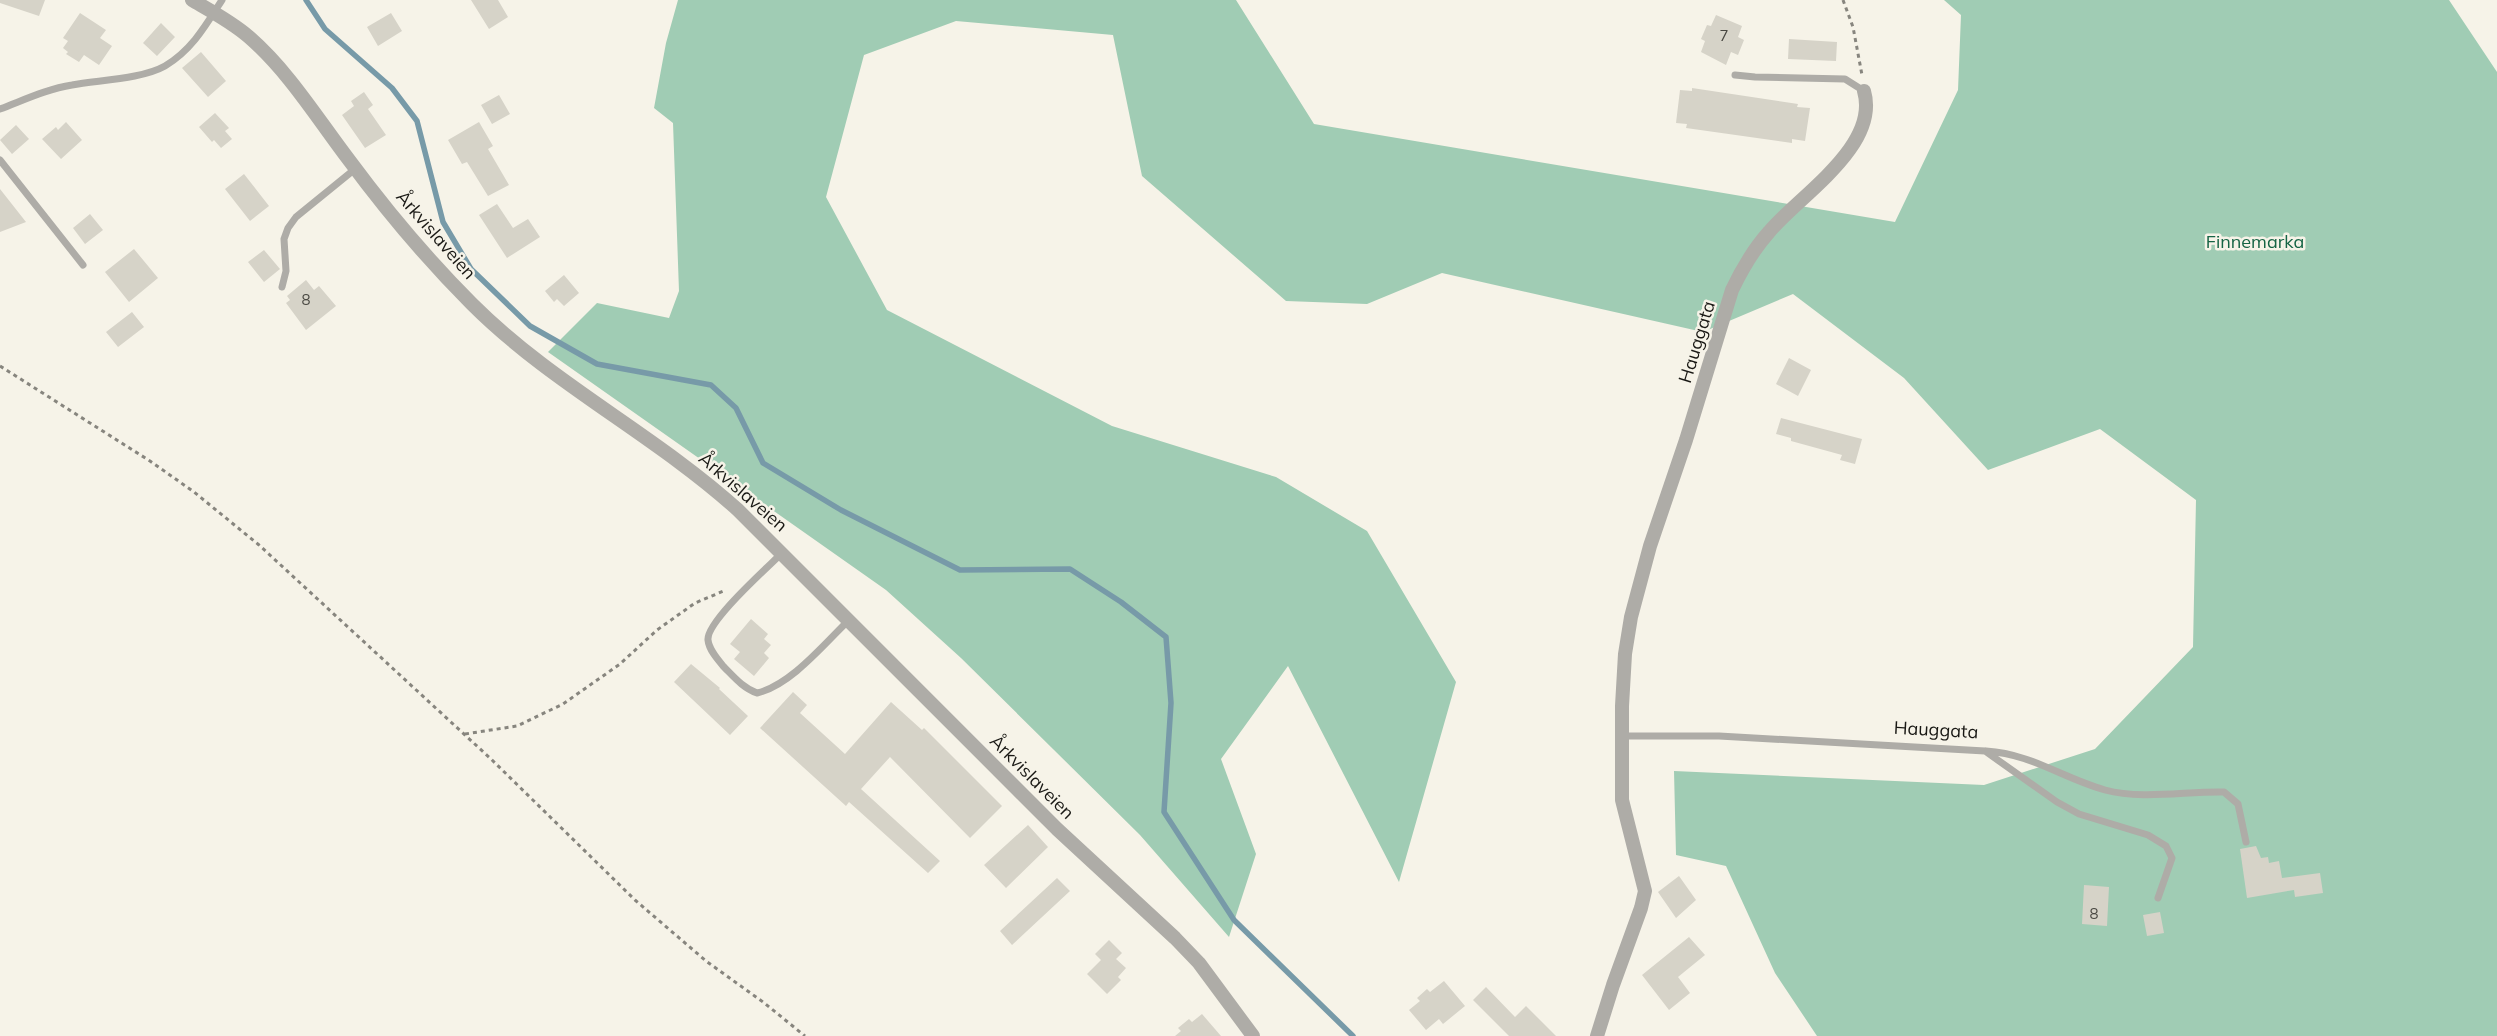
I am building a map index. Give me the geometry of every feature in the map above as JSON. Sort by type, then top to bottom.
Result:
[{"type":"street","name":"Årkvislaveien","points":[[192,0],[248,36],[272,59],[298,90],[355,169],[439,270],[499,330],[573,389],[700,477],[782,552],[1057,829],[1175,938],[1199,963],[1253,1036]]},
{"type":"street","name":"Hauggata","points":[[1597,1036],[1641,908],[1645,891],[1622,800],[1622,706],[1625,654],[1639,582],[1732,290],[1754,250],[1770,230],[1824,177],[1854,143],[1863,128],[1867,113],[1864,91]]},
{"type":"lane","points":[[0,109],[55,88],[127,77],[164,67],[183,53],[200,35],[222,0]]},
{"type":"lane","points":[[1735,75],[1845,79],[1864,91]]},
{"type":"lane","points":[[0,160],[83,265]]},
{"type":"lane","points":[[282,287],[286,272],[284,239],[288,228],[296,217],[355,169]]},
{"type":"lane","points":[[782,552],[719,617],[709,631],[710,648],[741,685],[757,693],[775,687],[809,659],[849,620]]},
{"type":"lane","name":"Hauggata","points":[[1622,736],[1719,736],[1985,751],[2067,808],[2148,835],[2166,846],[2172,858],[2158,898]]},
{"type":"lane","points":[[1985,751],[2020,756],[2092,785],[2113,791],[2153,794],[2224,792],[2238,804],[2246,842]]},
{"type":"path","points":[[1843,0],[1853,27],[1864,91]]},
{"type":"path","points":[[0,366],[106,431],[223,514],[317,597],[464,734],[590,858],[667,930],[805,1036]]},
{"type":"path","points":[[464,734],[517,726],[563,704],[620,664],[657,630],[695,603],[729,589]]},
{"type":"green space","name":"Finnemarka","points":[[678,0],[1236,0],[1314,124],[1895,222],[1958,90],[1961,15],[1944,0],[2449,0],[2497,72],[2497,1036],[1817,1036],[1775,973],[1726,866],[1676,855],[1674,771],[1984,785],[2095,749],[2193,647],[2196,500],[2100,429],[1988,470],[1904,378],[1793,294],[1703,332],[1442,273],[1367,304],[1286,301],[1142,176],[1113,35],[956,21],[864,55],[826,197],[887,310],[1112,426],[1276,477],[1367,531],[1456,682],[1399,882],[1288,666],[1221,759],[1256,854],[1229,937],[1140,835],[961,658],[886,590],[548,352],[597,303],[669,318],[679,291],[673,123],[654,108],[666,43]]},
{"type":"building","points":[[0,0],[45,0],[39,16],[0,3]]},
{"type":"building","points":[[471,0],[498,0],[508,17],[489,29]]},
{"type":"building","points":[[80,13],[106,30],[100,38],[112,46],[99,65],[84,55],[79,62],[66,54],[68,52],[63,48],[68,41],[63,38]]},
{"type":"building","points":[[391,13],[402,31],[378,46],[367,27]]},
{"type":"building","points":[[1716,15],[1742,26],[1738,37],[1744,40],[1738,55],[1731,52],[1726,65],[1701,52],[1705,41],[1701,39],[1707,25],[1711,26]]},
{"type":"building","points":[[161,23],[175,37],[157,56],[143,43]]},
{"type":"building","points":[[1789,39],[1837,42],[1836,61],[1788,59]]},
{"type":"building","points":[[201,52],[226,81],[208,97],[182,68]]},
{"type":"building","points":[[1692,88],[1798,104],[1797,107],[1810,108],[1805,141],[1792,139],[1792,143],[1686,128],[1687,124],[1676,123],[1680,90],[1692,91]]},
{"type":"building","points":[[364,92],[373,105],[368,109],[386,135],[365,148],[342,115],[354,106],[351,101]]},
{"type":"building","points":[[499,95],[510,114],[492,124],[481,105]]},
{"type":"building","points":[[215,113],[229,128],[225,131],[232,139],[221,148],[214,140],[212,142],[199,127]]},
{"type":"building","points":[[66,122],[82,140],[61,159],[42,139],[56,127],[58,130]]},
{"type":"building","points":[[479,122],[493,146],[488,149],[509,185],[488,196],[467,162],[462,164],[448,140]]},
{"type":"building","points":[[16,125],[29,139],[12,154],[0,140]]},
{"type":"building","points":[[244,174],[269,206],[250,221],[225,189]]},
{"type":"building","points":[[0,189],[26,222],[0,232]]},
{"type":"building","points":[[497,204],[513,228],[528,219],[540,237],[507,258],[479,215]]},
{"type":"building","points":[[90,214],[103,230],[85,244],[73,228]]},
{"type":"building","points":[[134,249],[158,278],[129,302],[105,272]]},
{"type":"building","points":[[264,250],[280,269],[264,282],[248,262]]},
{"type":"building","points":[[564,275],[579,293],[564,306],[557,299],[554,302],[545,291]]},
{"type":"building","points":[[306,280],[314,290],[319,286],[336,306],[306,330],[286,303],[290,300],[287,296]]},
{"type":"building","points":[[132,312],[144,327],[118,347],[106,332]]},
{"type":"building","points":[[1789,358],[1811,370],[1798,396],[1776,384]]},
{"type":"building","points":[[1781,418],[1862,439],[1855,464],[1840,460],[1842,455],[1791,441],[1791,438],[1776,434]]},
{"type":"building","points":[[751,619],[768,634],[764,639],[771,645],[764,653],[769,658],[754,676],[734,659],[740,652],[730,644]]},
{"type":"building","points":[[691,664],[720,688],[748,716],[730,735],[674,682]]},
{"type":"building","points":[[793,692],[807,705],[800,713],[845,754],[891,702],[922,730],[924,728],[1002,806],[970,838],[890,757],[861,789],[940,861],[928,873],[849,802],[846,806],[760,728]]},
{"type":"building","points":[[1028,825],[1048,847],[1006,888],[984,865]]},
{"type":"building","points":[[2256,846],[2261,858],[2268,857],[2269,863],[2279,861],[2282,878],[2320,873],[2323,893],[2295,897],[2294,890],[2247,898],[2240,849]]},
{"type":"building","points":[[1679,876],[1696,900],[1676,918],[1658,892]]},
{"type":"building","points":[[1057,878],[1070,891],[1012,945],[1000,931]]},
{"type":"building","points":[[2084,885],[2109,887],[2107,926],[2082,924]]},
{"type":"building","points":[[2160,912],[2164,933],[2147,936],[2143,915]]},
{"type":"building","points":[[1689,937],[1705,955],[1678,977],[1690,993],[1669,1010],[1642,975]]},
{"type":"building","points":[[1109,940],[1122,953],[1116,959],[1126,968],[1118,977],[1121,980],[1107,994],[1087,974],[1101,960],[1095,954]]},
{"type":"building","points":[[1444,981],[1465,1006],[1443,1024],[1439,1019],[1426,1030],[1409,1010],[1420,1001],[1417,998],[1427,989],[1430,992]]},
{"type":"building","points":[[1486,987],[1515,1017],[1526,1006],[1556,1036],[1509,1036],[1473,1000]]},
{"type":"building","points":[[1202,1014],[1221,1036],[1175,1036],[1181,1031],[1178,1028],[1189,1019],[1192,1022]]},
{"type":"waterway","points":[[306,0],[325,29],[392,88],[417,121],[443,222],[471,269],[530,326],[597,364],[711,385],[736,408],[763,463],[841,510],[960,570],[1070,569],[1121,602],[1166,637],[1171,703],[1164,812],[1234,920],[1353,1036]]}]
